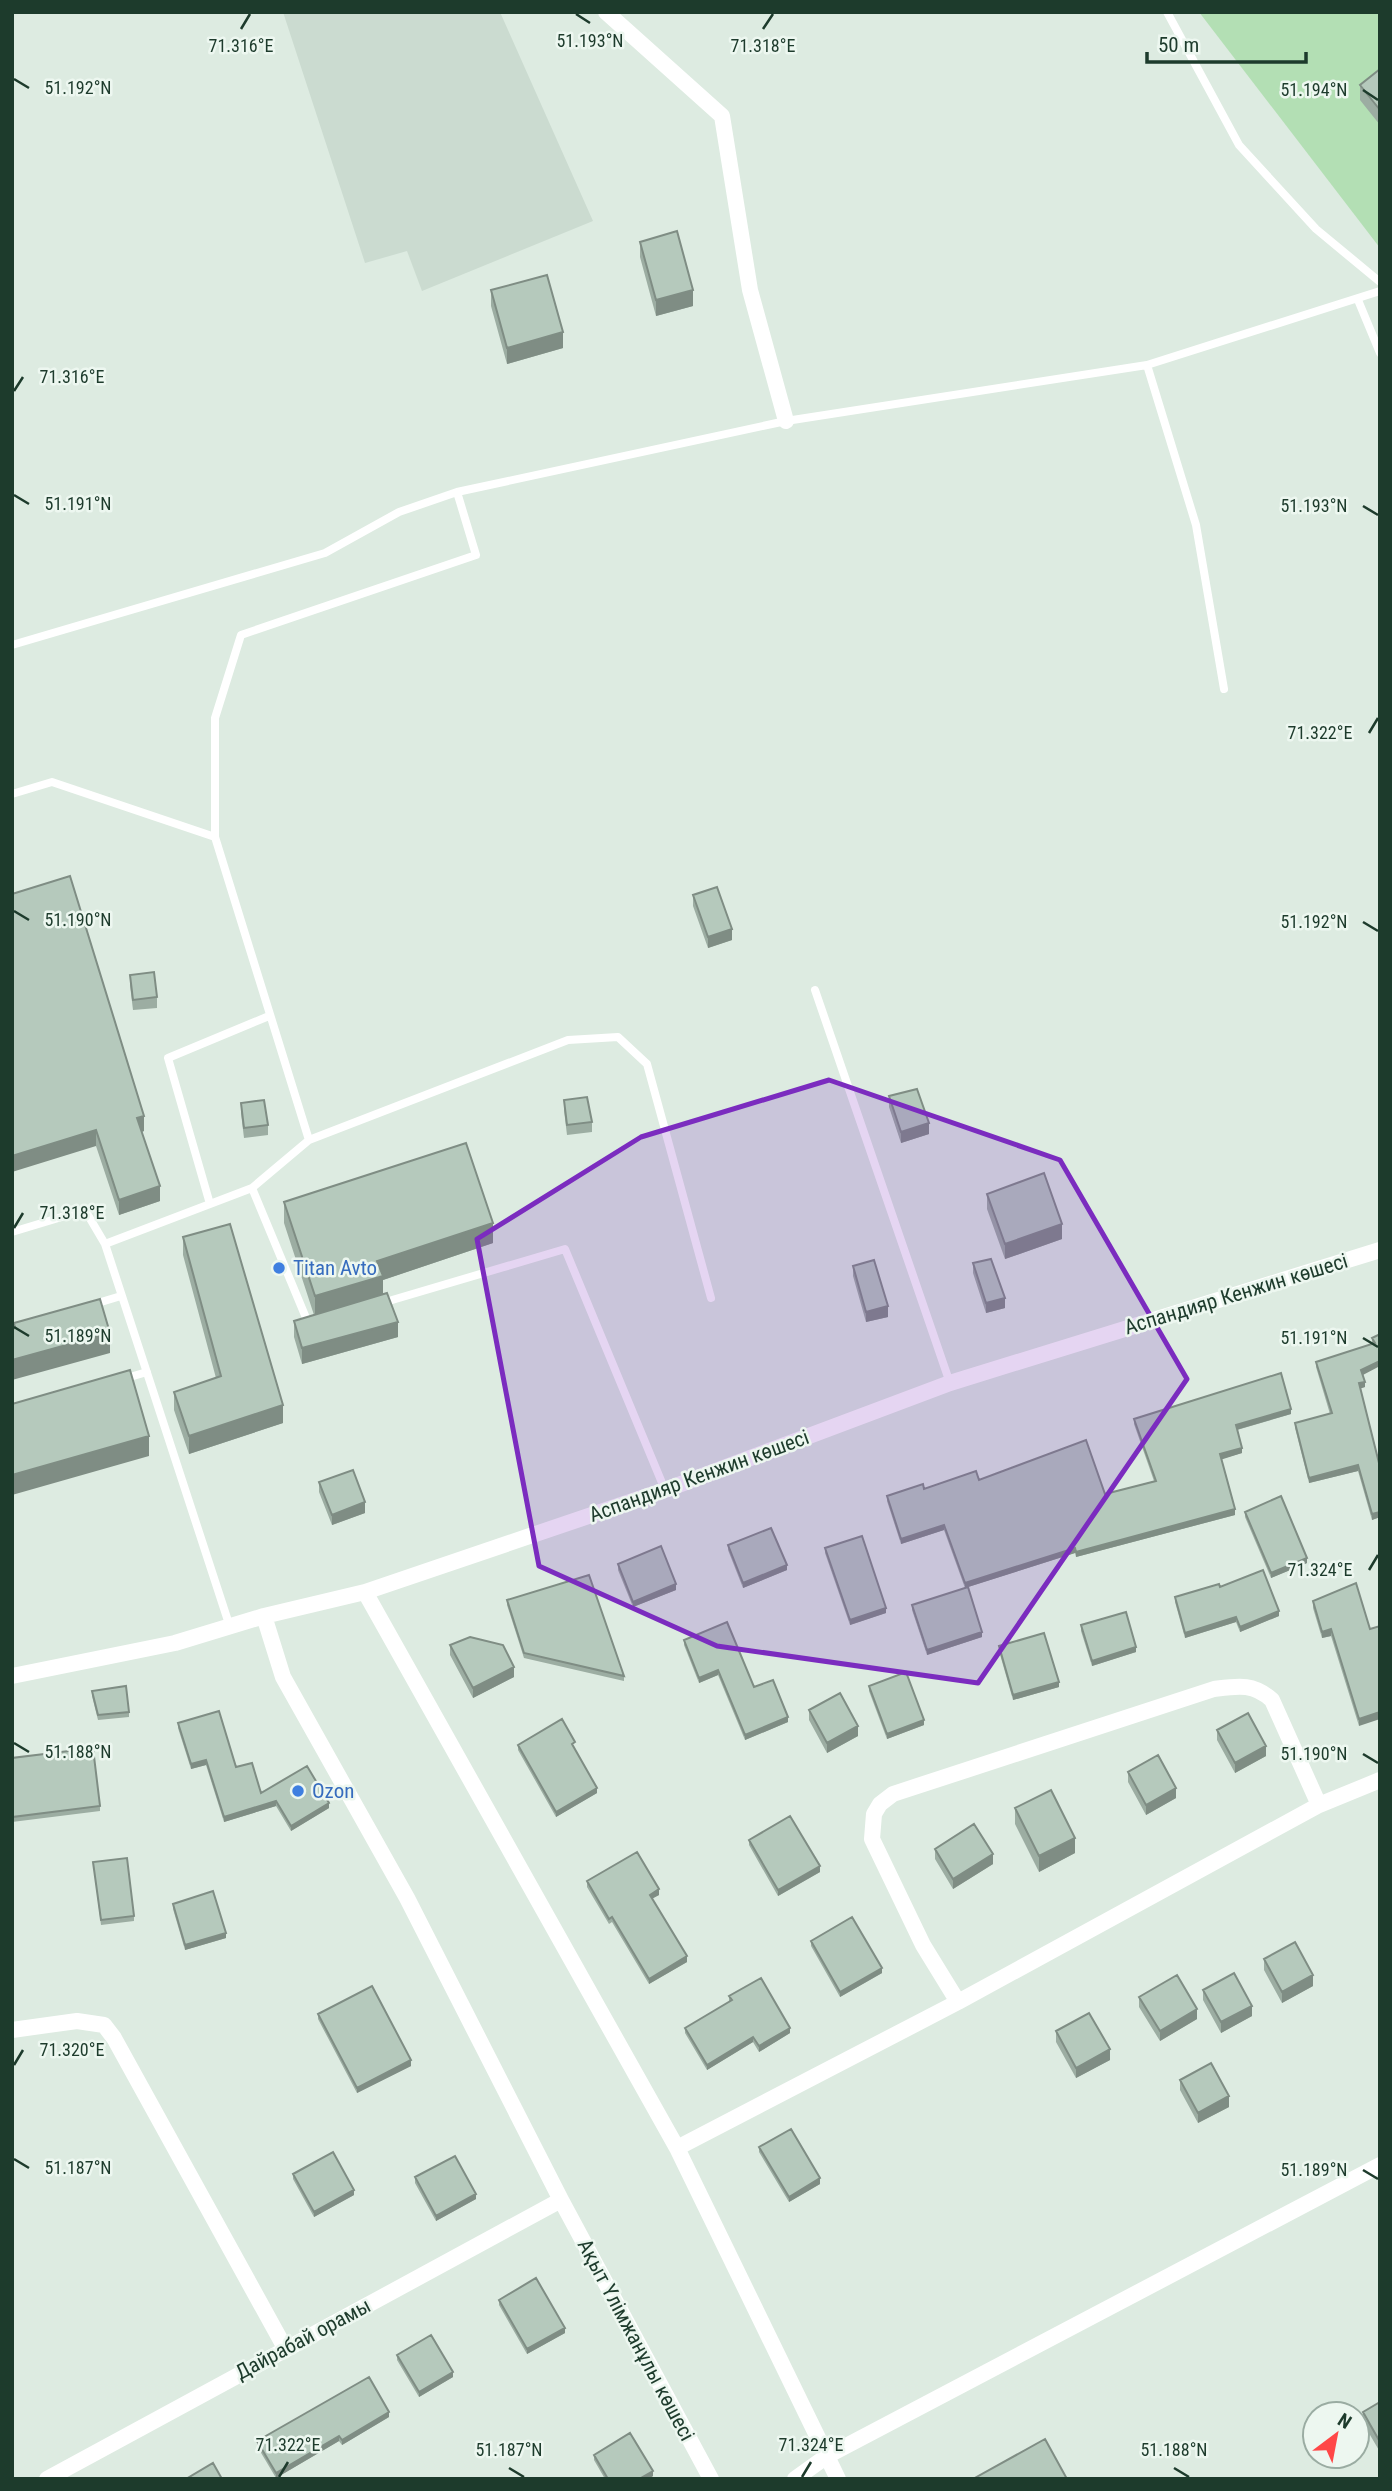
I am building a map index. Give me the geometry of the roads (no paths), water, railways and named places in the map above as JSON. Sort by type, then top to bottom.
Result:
[{"type":"street","points":[[606,12],[722,116],[750,290],[786,421]]},
{"type":"street","name":"Аспандияр Кенжин көшесі","points":[[12,1676],[175,1643],[264,1616],[365,1592],[665,1490],[950,1383],[1380,1250]]},
{"type":"street","points":[[365,1592],[677,2148],[838,2479]]},
{"type":"street","name":"Ақыт Үлімжанұлы көшесі","points":[[264,1616],[283,1677],[407,1898],[561,2200],[711,2479]]},
{"type":"street","points":[[958,2003],[923,1945],[872,1839],[874,1814],[880,1804],[892,1794],[1214,1689],[1246,1685],[1260,1690],[1272,1700],[1320,1805]]},
{"type":"street","points":[[677,2148],[958,2003],[1320,1805],[1380,1780]]},
{"type":"street","points":[[12,2030],[77,2021],[104,2025],[114,2038],[285,2348]]},
{"type":"street","points":[[795,2479],[827,2456],[1380,2165]]},
{"type":"street","name":"Дайрабай орамы","points":[[47,2479],[561,2200]]},
{"type":"lane","points":[[1167,12],[1238,145],[1316,229],[1380,282]]},
{"type":"lane","points":[[12,645],[325,553],[399,512],[457,492],[786,421],[1147,365],[1380,291]]},
{"type":"lane","points":[[1358,300],[1380,353]]},
{"type":"lane","points":[[1147,365],[1196,525],[1224,689]]},
{"type":"lane","points":[[309,1140],[215,837],[215,718],[241,635],[476,555],[457,492]]},
{"type":"lane","points":[[12,794],[52,782],[215,837]]},
{"type":"lane","points":[[815,990],[950,1383]]},
{"type":"lane","points":[[210,1204],[168,1058],[269,1016]]},
{"type":"lane","points":[[105,1244],[252,1188],[309,1140],[568,1040],[618,1037],[647,1063],[711,1298]]},
{"type":"lane","points":[[252,1188],[308,1325],[321,1321]]},
{"type":"lane","points":[[12,1232],[85,1209],[105,1244],[230,1626]]},
{"type":"lane","points":[[372,1306],[565,1249],[665,1490]]},
{"type":"lane","points":[[85,1306],[121,1296]]},
{"type":"lane","points":[[110,1383],[147,1372]]},
{"type":"place","name":"Titan Avto","points":[[279,1268]]},
{"type":"place","name":"Ozon","points":[[298,1791]]}]
